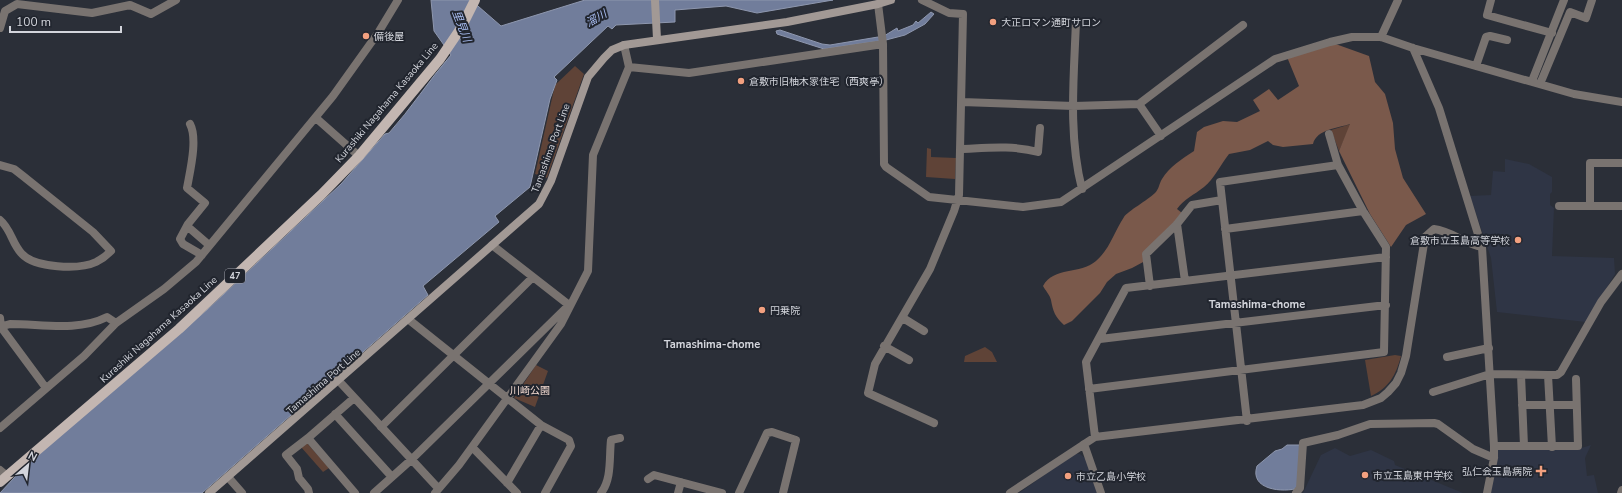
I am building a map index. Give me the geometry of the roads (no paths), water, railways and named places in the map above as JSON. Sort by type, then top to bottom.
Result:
[{"type":"main road","name":"Kurashiki Nagahama Kasaoka Line","points":[[2,476],[179,329],[321,196],[359,156],[440,59],[461,28],[475,0]]},
{"type":"main road","points":[[655,0],[657,39]]},
{"type":"main road","name":"Tamashima Port Line","points":[[209,493],[539,204],[550,180],[588,78],[612,50],[624,45],[657,39],[787,22],[878,4],[891,0]]},
{"type":"street","points":[[0,28],[5,11],[16,4],[92,13],[130,5],[151,14],[176,0]]},
{"type":"street","points":[[0,428],[84,356],[116,323],[164,289],[196,262],[316,118],[370,45],[398,0]]},
{"type":"street","points":[[922,0],[950,13],[963,14],[961,149],[958,201],[930,269],[903,318],[884,346],[875,364],[868,393],[934,423]]},
{"type":"street","points":[[1381,37],[1398,0]]},
{"type":"street","points":[[1491,0],[1487,15],[1552,33]]},
{"type":"street","points":[[1536,82],[1564,0]]},
{"type":"street","points":[[1561,9],[1586,18],[1592,0]]},
{"type":"street","points":[[878,4],[883,40],[884,164],[902,180],[929,197],[958,201],[1023,207],[1061,202],[1275,59],[1330,42],[1363,36],[1381,37],[1413,48],[1574,94],[1622,102]]},
{"type":"street","points":[[1536,82],[1570,12]]},
{"type":"street","points":[[1076,21],[1074,106],[1075,153],[1082,189]]},
{"type":"street","points":[[962,102],[1074,106],[1139,104],[1243,25]]},
{"type":"street","points":[[1476,66],[1486,37],[1490,36],[1507,40]]},
{"type":"street","points":[[629,67],[689,73],[883,40]]},
{"type":"street","points":[[338,380],[411,460],[437,491],[472,447],[561,324],[569,305],[588,271],[593,154],[629,67],[624,45]]},
{"type":"street","points":[[1413,48],[1439,108],[1482,247],[1494,446],[1494,458],[1487,493]]},
{"type":"street","points":[[1139,104],[1161,136]]},
{"type":"street","points":[[316,118],[359,156]]},
{"type":"street","points":[[190,124],[193,135],[187,188],[205,203],[186,226],[181,235],[181,242],[202,255]]},
{"type":"street","points":[[961,149],[994,147],[1028,149],[1038,152],[1040,128]]},
{"type":"street","points":[[1089,389],[1384,352],[1386,247],[1363,211],[1338,165],[1329,134]]},
{"type":"street","points":[[1590,206],[1590,163],[1622,163]]},
{"type":"street","points":[[0,164],[14,169],[23,176],[93,232],[111,251],[96,262],[86,265],[47,265],[29,259],[20,252],[9,230],[0,220]]},
{"type":"street","points":[[1247,421],[1220,182],[1338,165]]},
{"type":"street","points":[[1150,286],[1146,254],[1177,224],[1192,205],[1222,200]]},
{"type":"street","points":[[1559,206],[1622,206]]},
{"type":"street","points":[[1225,229],[1363,211]]},
{"type":"street","points":[[1177,224],[1185,281]]},
{"type":"street","points":[[186,226],[209,245]]},
{"type":"street","points":[[1010,493],[1095,437],[1247,421],[1363,405],[1382,398],[1396,383],[1406,356],[1425,237],[1434,229],[1445,230],[1470,245],[1482,247]]},
{"type":"street","points":[[492,245],[532,278],[569,305]]},
{"type":"street","points":[[1095,437],[1086,362],[1100,339],[1126,288],[1386,257]]},
{"type":"street","points":[[1433,392],[1490,374],[1556,375],[1563,369],[1601,302],[1622,274]]},
{"type":"street","points":[[381,427],[453,354],[532,278]]},
{"type":"street","points":[[1100,339],[1236,324],[1386,304]]},
{"type":"street","points":[[374,493],[411,460],[569,305]]},
{"type":"street","points":[[0,324],[76,326],[95,323],[107,318],[116,323]]},
{"type":"street","points":[[903,318],[924,331]]},
{"type":"street","points":[[408,319],[541,425],[569,440],[571,446],[545,493]]},
{"type":"street","points":[[0,324],[46,388]]},
{"type":"street","points":[[884,346],[909,360]]},
{"type":"street","points":[[1447,357],[1488,348]]},
{"type":"street","points":[[1521,375],[1524,446]]},
{"type":"street","points":[[1548,375],[1552,447]]},
{"type":"street","points":[[1494,446],[1578,446],[1576,379]]},
{"type":"street","points":[[309,493],[308,489],[299,478],[297,469],[286,455],[354,398]]},
{"type":"street","points":[[1522,405],[1576,405]]},
{"type":"street","points":[[336,414],[392,477]]},
{"type":"street","points":[[1296,493],[1300,488],[1303,443],[1338,436],[1370,424],[1438,424],[1473,449],[1494,458]]},
{"type":"street","points":[[507,483],[541,425]]},
{"type":"street","points":[[739,493],[767,433],[772,432],[796,440],[783,493]]},
{"type":"street","points":[[308,438],[355,493]]},
{"type":"street","points":[[601,493],[605,488],[608,475],[611,440],[620,438]]},
{"type":"street","points":[[1084,444],[1101,493]]},
{"type":"street","points":[[472,447],[517,493]]},
{"type":"street","points":[[648,479],[654,475],[722,493]]},
{"type":"street","points":[[228,477],[242,493]]},
{"type":"street","points":[[678,493],[681,482]]},
{"type":"water","points":[[431,0],[471,0],[501,26],[585,0],[833,0],[757,13],[726,6],[675,10],[675,22],[616,25],[612,29],[608,26],[554,77],[557,80],[550,99],[530,187],[495,216],[499,222],[423,286],[428,295],[202,493],[0,493],[27,464],[207,310],[341,184],[385,134],[389,133],[397,124],[451,55],[434,31]]},
{"type":"water","points":[[931,12],[934,14],[925,24],[905,35],[886,40],[824,49],[777,34],[776,31],[780,30],[822,44],[830,45],[884,36],[897,28],[898,31],[913,25],[916,21],[918,23]]},
{"type":"water","points":[[1287,445],[1300,445],[1299,488],[1277,490],[1263,485],[1258,480],[1256,474],[1257,466],[1275,451],[1282,449]]},
{"type":"place","name":"大正ロマン通町サロン","points":[[993,22]]},
{"type":"place","name":"備後屋","points":[[366,36]]},
{"type":"place","name":"倉敷市旧柚木家住宅（西爽亭）","points":[[741,81]]},
{"type":"place","name":"倉敷市立玉島高等学校","points":[[1518,240]]},
{"type":"place","name":"円乗院","points":[[762,310]]},
{"type":"place","name":"弘仁会玉島病院","points":[[1541,471]]},
{"type":"place","name":"市立玉島東中学校","points":[[1365,475]]},
{"type":"place","name":"市立乙島小学校","points":[[1068,476]]},
{"type":"district","name":"Tamashima-chome","points":[[1257,304]]},
{"type":"district","name":"Tamashima-chome","points":[[712,344]]},
{"type":"water label","name":"溜川","points":[[596,18]]},
{"type":"water label","name":"里見川","points":[[462,26]]},
{"type":"park label","name":"川崎公園","points":[[530,390]]}]
